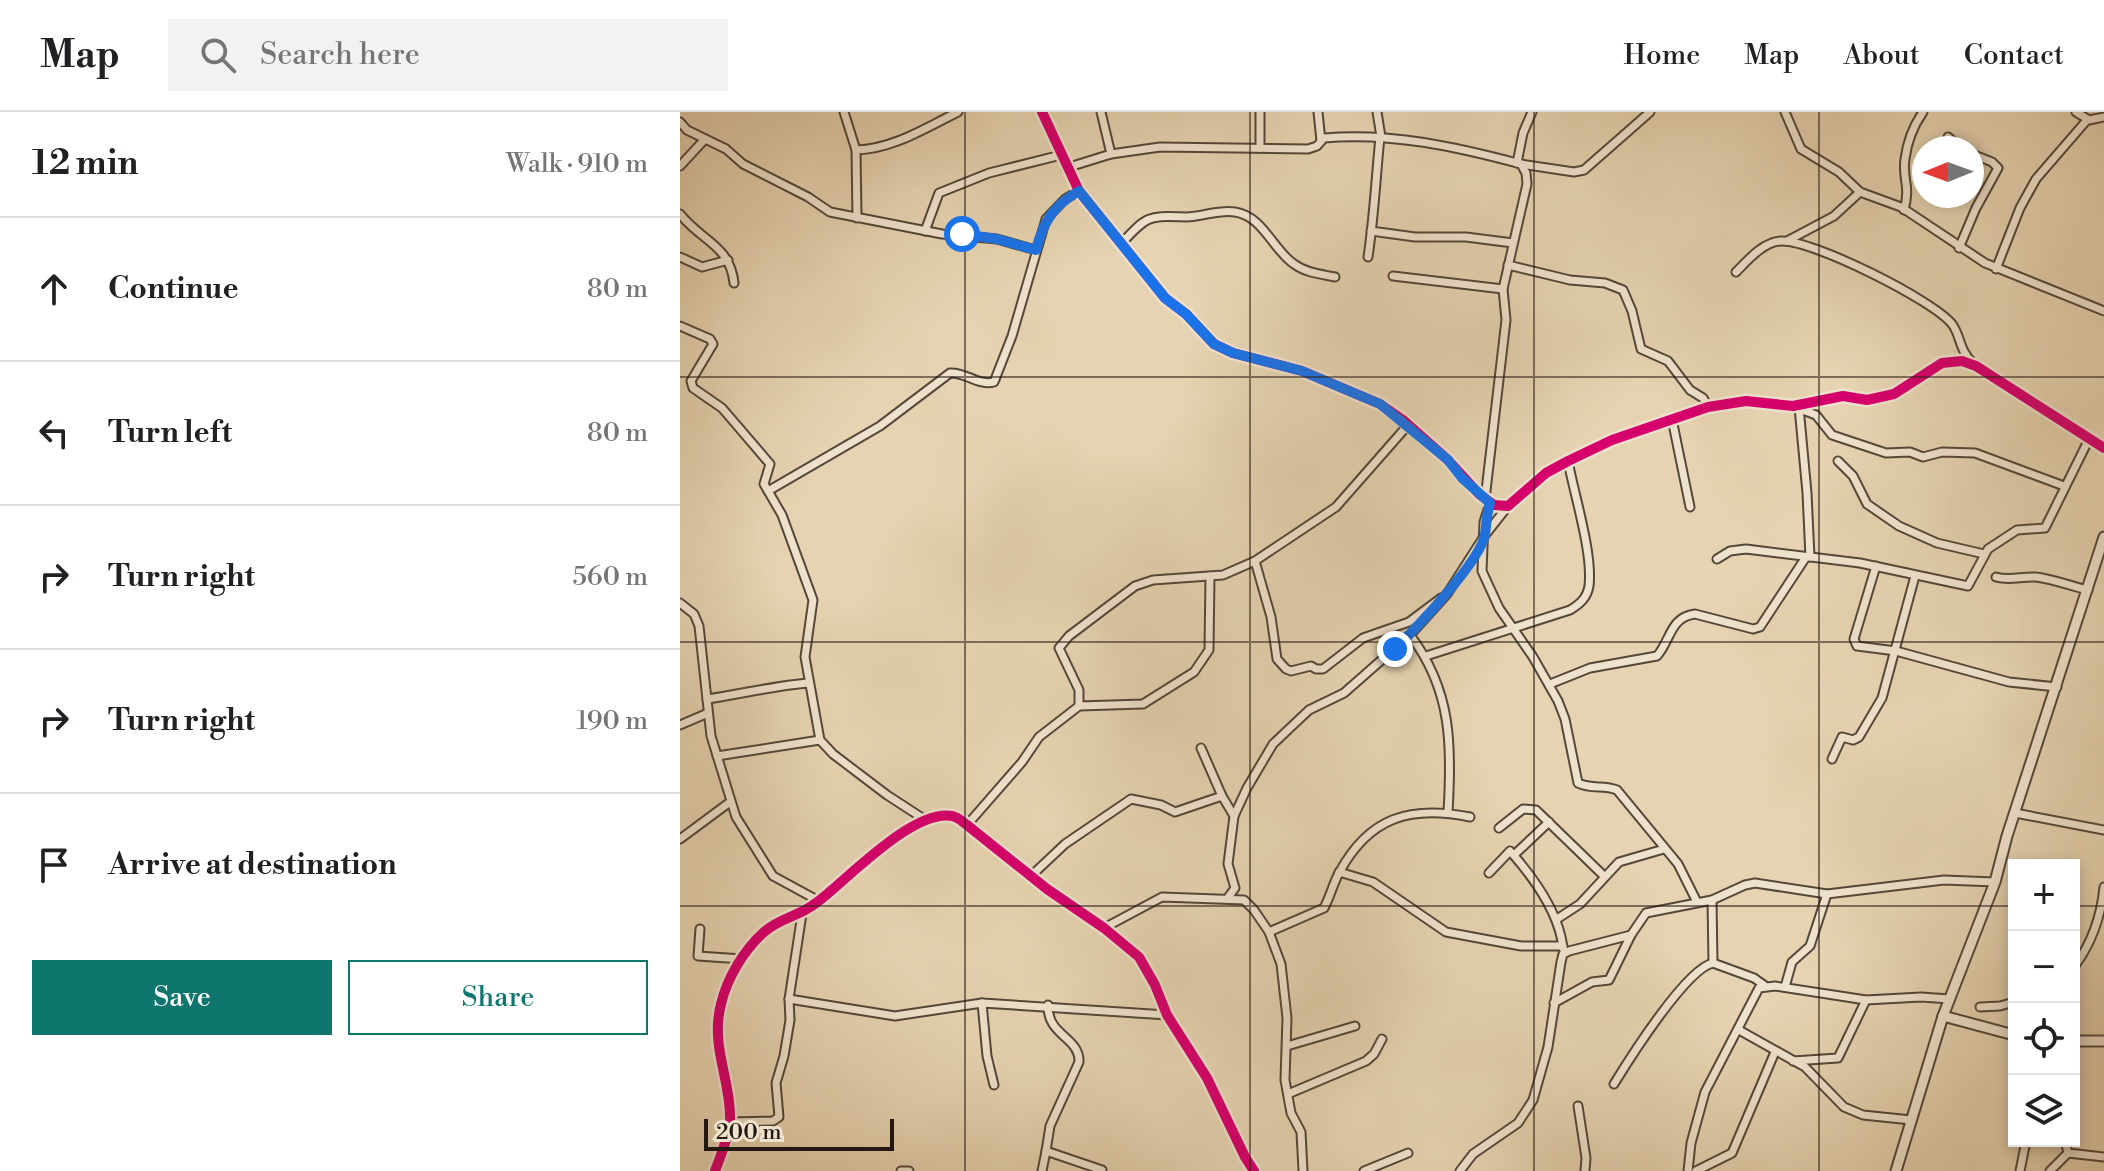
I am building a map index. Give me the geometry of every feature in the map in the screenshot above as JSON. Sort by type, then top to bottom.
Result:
[{"type":"street","points":[[844,112],[856,150],[857,218]]},
{"type":"street","points":[[856,150],[889,145],[958,112]]},
{"type":"street","points":[[1042,112],[1079,191],[1165,298],[1186,314],[1214,344],[1233,353],[1302,371],[1380,404],[1448,460],[1462,478],[1488,501],[1508,506]]},
{"type":"street","points":[[1101,112],[1111,154]]},
{"type":"street","points":[[1260,112],[1260,148]]},
{"type":"street","points":[[1318,112],[1321,141]]},
{"type":"street","points":[[1368,257],[1380,137],[1377,112]]},
{"type":"street","points":[[1532,112],[1523,133],[1519,164],[1526,173],[1527,184],[1503,289],[1506,320],[1484,522],[1482,571],[1499,608],[1550,684],[1565,719],[1578,783],[1588,788],[1617,790],[1684,874],[1697,902]]},
{"type":"street","points":[[1066,168],[1111,154],[1160,147],[1308,149],[1329,137],[1380,137],[1424,142],[1519,164],[1574,172],[1584,170],[1650,112]]},
{"type":"street","points":[[1785,112],[1801,149],[1839,172],[1860,192],[1904,210],[1996,269],[2104,311]]},
{"type":"street","points":[[1904,210],[1909,190],[1905,159],[1913,130],[1923,112]]},
{"type":"street","points":[[2076,112],[2087,120]]},
{"type":"street","points":[[1996,269],[2020,208],[2036,179],[2087,120],[2104,117]]},
{"type":"street","points":[[680,122],[687,130],[726,149],[743,164],[808,197],[830,212],[925,231],[997,239],[1036,250]]},
{"type":"street","points":[[680,166],[705,139]]},
{"type":"street","points":[[925,231],[939,193],[989,173],[1061,155]]},
{"type":"street","points":[[1984,159],[1998,168],[1984,193]]},
{"type":"street","points":[[768,491],[880,426],[950,373],[985,384],[994,382],[1012,336],[1046,219],[1065,199],[1079,191]]},
{"type":"street","points":[[1787,241],[1834,216],[1860,192]]},
{"type":"street","points":[[1959,248],[1976,208]]},
{"type":"street","points":[[1122,243],[1135,229],[1161,215],[1193,217],[1237,212],[1261,226],[1292,264],[1306,271],[1335,277]]},
{"type":"street","points":[[680,214],[719,247],[728,260],[734,283]]},
{"type":"street","points":[[1371,231],[1513,243]]},
{"type":"street","points":[[1736,272],[1764,247],[1777,241],[1815,249],[1882,278],[1928,306],[1953,325],[1961,350],[1976,366]]},
{"type":"street","points":[[680,257],[702,267],[728,260]]},
{"type":"street","points":[[1508,265],[1570,280],[1605,283],[1623,290],[1632,311],[1641,349],[1668,361],[1690,390],[1703,398],[1708,407]]},
{"type":"street","points":[[1393,276],[1503,289]]},
{"type":"street","points":[[680,326],[712,341],[691,385],[722,408],[768,460],[770,468],[764,481],[786,523],[813,600],[805,657],[820,740],[833,754],[887,795],[927,821]]},
{"type":"street","points":[[1799,407],[1843,396],[1867,400],[1887,396],[1915,383],[1945,363],[1962,361],[1976,366],[2104,448]]},
{"type":"street","points":[[1227,899],[1235,888],[1228,864],[1234,816],[1273,744],[1309,710],[1344,693],[1410,635],[1447,594],[1508,506],[1546,473],[1568,461],[1612,440],[1672,419],[1708,407],[1746,401],[1799,407],[1816,415],[1832,435],[1886,453],[1910,452],[1923,457],[1942,452],[1975,453],[2064,486]]},
{"type":"street","points":[[1550,684],[1590,668],[1657,656],[1671,629],[1686,615],[1695,614],[1756,629],[1780,601],[1808,557],[1799,407]]},
{"type":"street","points":[[1672,419],[1690,507]]},
{"type":"street","points":[[1079,706],[1079,690],[1060,652],[1061,643],[1135,586],[1153,580],[1223,575],[1255,561],[1336,507],[1408,425]]},
{"type":"street","points":[[1717,559],[1738,549],[1876,566],[1968,586],[1984,554],[2017,530],[2028,527],[2044,529],[2089,439]]},
{"type":"street","points":[[1426,656],[1515,629],[1570,610],[1581,603],[1589,586],[1587,554],[1568,461]]},
{"type":"street","points":[[1838,461],[1853,476],[1867,504],[1899,526],[1937,543],[1984,554]]},
{"type":"street","points":[[1896,1171],[1943,1016],[1995,882],[2104,537]]},
{"type":"street","points":[[1255,561],[1271,617],[1277,659],[1291,671],[1311,666],[1323,669],[1363,638],[1409,622],[1447,594]]},
{"type":"street","points":[[1876,566],[1854,643],[1896,651],[2009,682],[2057,687]]},
{"type":"street","points":[[967,825],[1022,762],[1039,737],[1079,706],[1143,704],[1194,672],[1209,650],[1210,576]]},
{"type":"street","points":[[1832,759],[1842,737],[1856,740],[1876,711],[1896,651],[1902,617],[1915,576]]},
{"type":"street","points":[[1996,577],[2006,580],[2043,578],[2088,590]]},
{"type":"street","points":[[680,603],[694,614],[699,626],[708,713],[717,756],[736,817],[773,876],[819,901]]},
{"type":"street","points":[[1410,635],[1426,656],[1440,689],[1451,752],[1448,812]]},
{"type":"street","points":[[707,699],[766,687],[808,683]]},
{"type":"street","points":[[680,725],[708,713]]},
{"type":"street","points":[[717,756],[820,740]]},
{"type":"street","points":[[1201,748],[1234,816]]},
{"type":"street","points":[[1031,876],[1065,844],[1131,799],[1161,805],[1175,812],[1222,796]]},
{"type":"street","points":[[680,839],[730,802]]},
{"type":"street","points":[[1499,828],[1523,809],[1536,810],[1604,876]]},
{"type":"street","points":[[1269,932],[1324,908],[1339,872],[1364,836],[1379,825],[1412,815],[1448,812],[1470,817]]},
{"type":"street","points":[[2015,813],[2104,830]]},
{"type":"street","points":[[715,1171],[730,1122],[717,1027],[721,1004],[742,959],[774,923],[802,914],[867,858],[927,821],[955,816],[1139,957],[1167,1015],[1207,1078],[1254,1171]]},
{"type":"street","points":[[1514,855],[1549,822]]},
{"type":"street","points":[[1557,919],[1580,904],[1619,862],[1664,849]]},
{"type":"street","points":[[1460,1171],[1473,1154],[1518,1123],[1533,1100],[1543,1069],[1563,950],[1557,919],[1514,855],[1507,851],[1489,873]]},
{"type":"street","points":[[1339,872],[1373,882],[1446,932],[1521,946],[1563,950],[1631,935]]},
{"type":"street","points":[[1554,1003],[1592,982],[1609,980],[1631,935],[1646,913],[1712,900],[1745,885],[1755,883],[1827,894],[1944,880],[1995,882]]},
{"type":"street","points":[[2080,959],[2098,922],[2104,887]]},
{"type":"street","points":[[1785,987],[1792,962],[1810,946],[1827,894]]},
{"type":"street","points":[[1104,928],[1162,897],[1244,900],[1249,903],[1269,932],[1281,964],[1286,990],[1285,1068],[1291,1113],[1301,1132],[1303,1171]]},
{"type":"street","points":[[1712,900],[1713,963]]},
{"type":"street","points":[[730,1122],[773,1121],[779,1117],[776,1083],[790,1020],[789,999],[802,914]]},
{"type":"street","points":[[700,929],[698,956],[742,959]]},
{"type":"street","points":[[1614,1084],[1649,1029],[1699,969],[1713,963],[1754,978],[1764,985],[1866,1000],[1950,999]]},
{"type":"street","points":[[1688,1171],[1697,1116],[1705,1092],[1756,992],[1764,985]]},
{"type":"street","points":[[789,999],[895,1016],[982,1003],[1167,1015]]},
{"type":"street","points":[[1792,1061],[1838,1058],[1866,1000]]},
{"type":"street","points":[[982,1003],[987,1056],[994,1085]]},
{"type":"street","points":[[1980,1007],[2010,1003]]},
{"type":"street","points":[[1042,1171],[1050,1126],[1079,1055],[1075,1047],[1050,1024],[1048,1005]]},
{"type":"street","points":[[1943,1016],[2008,1033]]},
{"type":"street","points":[[1287,1046],[1355,1026]]},
{"type":"street","points":[[1739,1030],[1805,1067],[1844,1107],[1863,1115],[1911,1120]]},
{"type":"street","points":[[1288,1094],[1366,1061],[1382,1039]]},
{"type":"street","points":[[2080,1041],[2104,1041]]},
{"type":"street","points":[[1696,1171],[1732,1153],[1775,1052]]},
{"type":"street","points":[[1578,1106],[1585,1171]]},
{"type":"street","points":[[2020,1171],[2025,1147]]},
{"type":"street","points":[[2066,1147],[2068,1153]]},
{"type":"street","points":[[1046,1151],[1102,1170]]},
{"type":"street","points":[[1364,1171],[1408,1153]]},
{"type":"street","points":[[2068,1153],[2104,1157]]},
{"type":"street","points":[[2050,1171],[2068,1153]]},
{"type":"street","points":[[901,1171],[909,1171]]},
{"type":"cycle path","points":[[1042,112],[1079,191],[1165,298],[1186,314],[1214,344],[1233,353],[1302,371],[1380,404],[1403,420],[1494,505],[1508,506],[1546,473],[1612,440],[1708,407],[1746,401],[1793,406],[1843,396],[1867,400],[1894,394],[1942,363],[1962,361],[1976,366],[2104,448]]},
{"type":"cycle path","points":[[715,1171],[730,1119],[719,1049],[718,1019],[727,984],[743,956],[770,927],[816,903],[899,835],[936,817],[952,816],[1139,957],[1167,1015],[1207,1078],[1254,1171]]},
{"type":"route","points":[[962,234],[997,239],[1036,250],[1046,219],[1065,199],[1079,191],[1165,298],[1186,314],[1214,344],[1233,353],[1302,371],[1380,404],[1448,460],[1462,478],[1490,503],[1484,522],[1485,535],[1447,594],[1395,649]]}]
